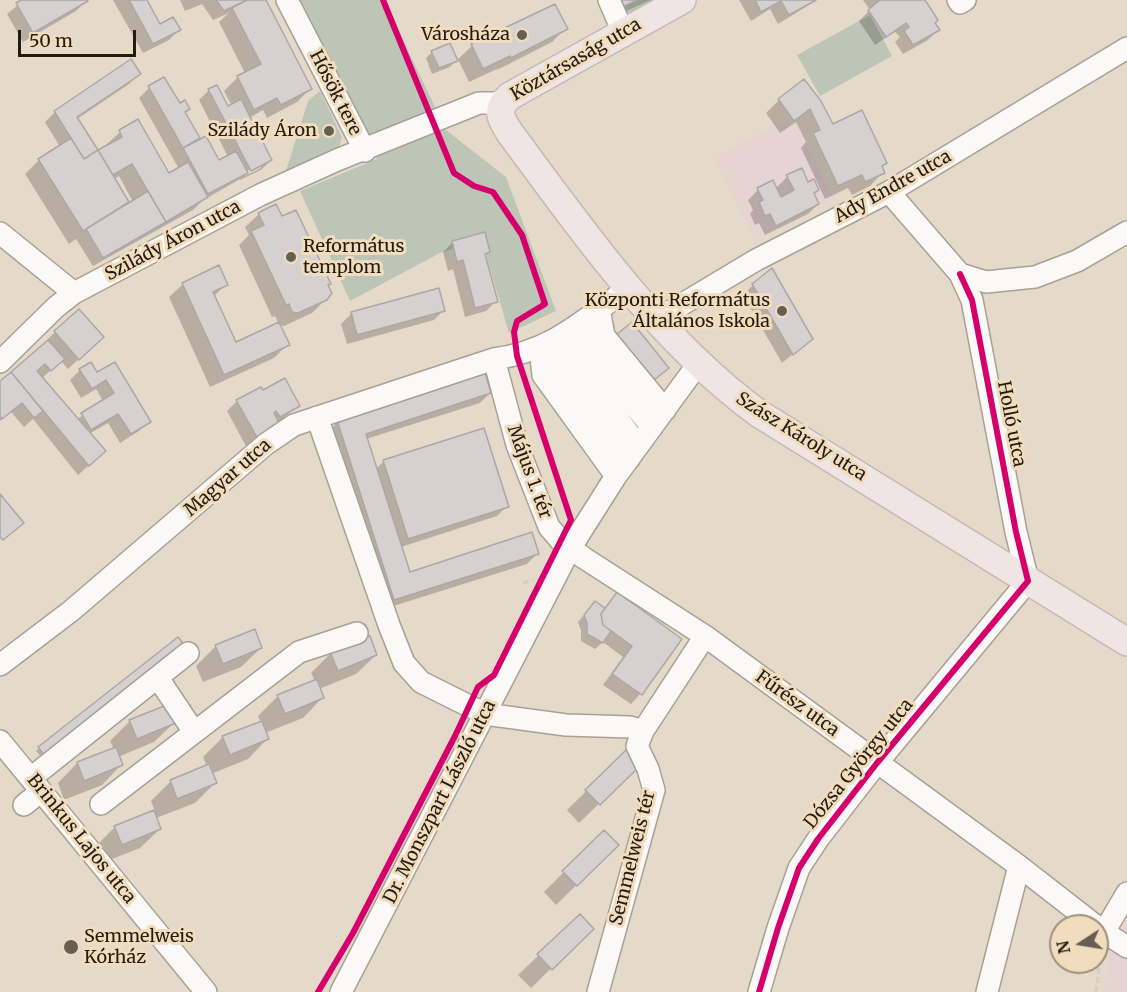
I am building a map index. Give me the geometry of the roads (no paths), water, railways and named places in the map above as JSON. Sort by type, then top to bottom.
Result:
[{"type":"main road","name":"Köztársaság utca","points":[[502,103],[521,88],[682,0]]},
{"type":"main road","name":"Szász Károly utca","points":[[502,103],[500,111],[502,121],[562,204],[656,320],[727,391],[758,413],[1127,642]]},
{"type":"street","name":"Hősök tere","points":[[287,0],[365,151],[479,103],[502,103]]},
{"type":"street","points":[[609,0],[623,32]]},
{"type":"street","points":[[958,0],[960,3],[965,0]]},
{"type":"street","name":"Ady Endre utca","points":[[656,320],[756,260],[889,192],[1127,48]]},
{"type":"street","name":"Szilády Áron utca","points":[[0,362],[56,307],[74,293],[260,195],[337,160],[365,151]]},
{"type":"street","name":"Holló utca","points":[[889,192],[960,274],[972,300],[1016,532],[1028,581]]},
{"type":"street","points":[[960,274],[986,282],[1035,277],[1077,261],[1127,232]]},
{"type":"street","points":[[0,233],[74,293]]},
{"type":"street","points":[[494,359],[517,356],[570,329],[630,287]]},
{"type":"street","points":[[570,329],[604,336],[665,410]]},
{"type":"street","points":[[570,329],[652,427]]},
{"type":"street","points":[[570,329],[562,372],[628,460]]},
{"type":"street","name":"Magyar utca","points":[[0,665],[71,611],[266,444],[294,425],[494,359]]},
{"type":"street","name":"Május 1. tér","points":[[494,359],[517,445],[537,500],[549,527],[560,540],[571,547]]},
{"type":"street","points":[[571,547],[628,460],[698,364]]},
{"type":"street","points":[[317,417],[389,625],[404,663],[421,682],[485,714],[566,725],[630,727],[643,731],[705,636]]},
{"type":"street","name":"Fűrész utca","points":[[571,547],[584,558],[705,636],[1081,914]]},
{"type":"street","name":"Dr. Monszpart László utca","points":[[341,992],[571,547]]},
{"type":"street","name":"Dózsa György utca","points":[[759,992],[777,928],[799,868],[818,839],[877,764],[1028,581]]},
{"type":"street","points":[[100,804],[299,652],[357,633]]},
{"type":"street","points":[[24,804],[36,784],[188,653]]},
{"type":"street","points":[[158,678],[194,732]]},
{"type":"street","name":"Semmelweis tér","points":[[598,992],[654,790],[648,769],[637,746],[643,731]]},
{"type":"street","name":"Brinkus Lajos utca","points":[[0,741],[206,992]]},
{"type":"street","points":[[987,992],[1019,866]]},
{"type":"street","points":[[1109,916],[1127,893]]},
{"type":"street","name":"Fűrész utca","points":[[1109,935],[1127,947]]},
{"type":"place","name":"Városháza","points":[[522,35]]},
{"type":"place","name":"Szilády Áron","points":[[329,131]]},
{"type":"place","name":"Református templom","points":[[291,257]]},
{"type":"place","name":"Központi Református Általános Iskola","points":[[782,311]]},
{"type":"place","name":"Semmelweis Kórház","points":[[71,947]]}]
